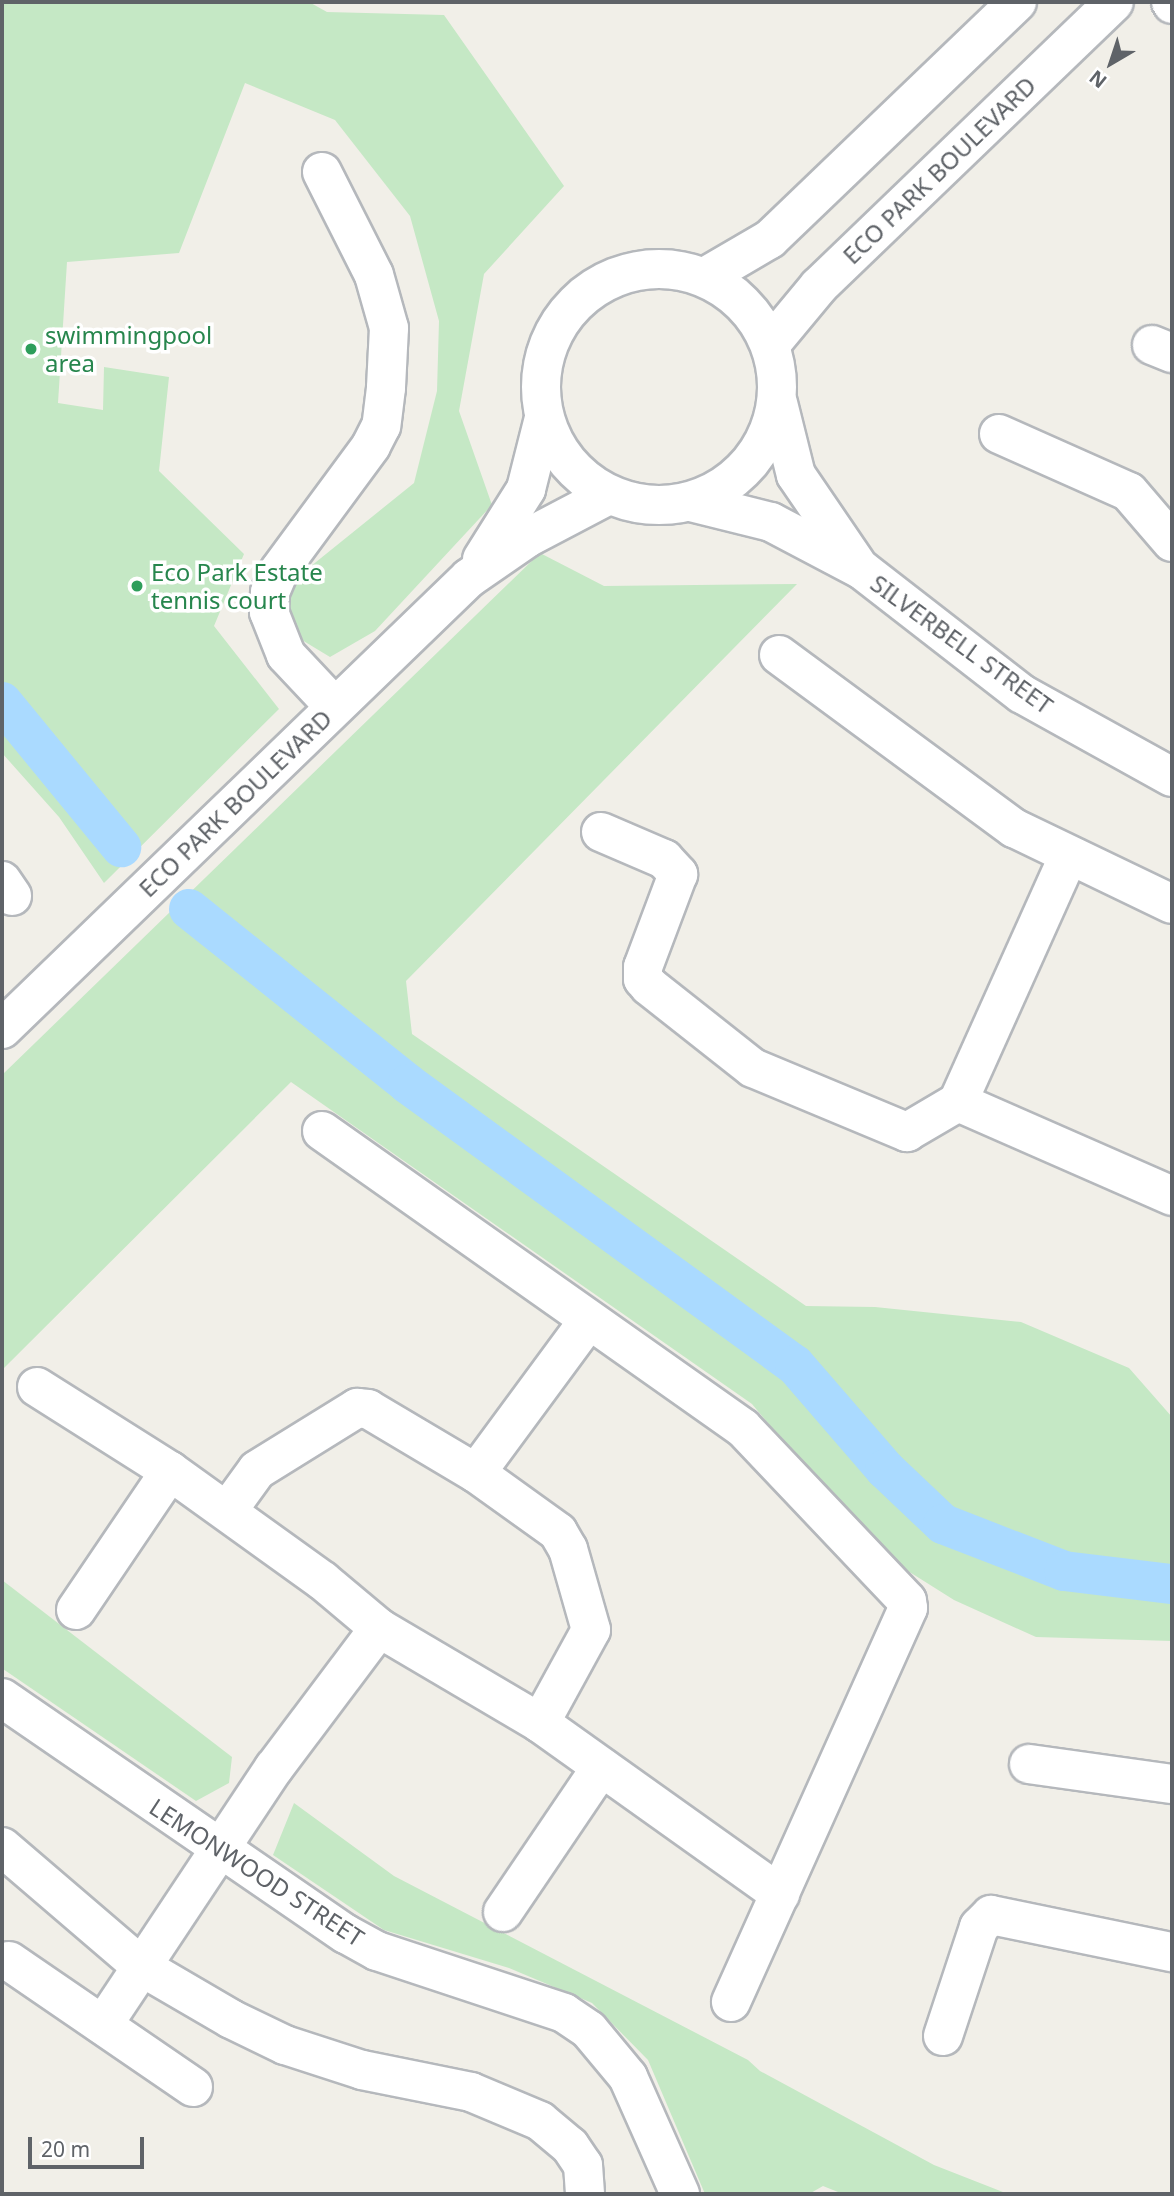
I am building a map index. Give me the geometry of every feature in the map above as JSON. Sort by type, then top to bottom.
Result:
[{"type":"street","points":[[705,277],[770,239],[1017,2]]},
{"type":"street","name":"ECO PARK BOULEVARD","points":[[770,345],[819,286],[1114,2]]},
{"type":"street","points":[[322,172],[374,275],[388,328],[386,388],[381,426],[371,446],[279,571],[270,592],[269,612],[286,654],[335,707]]},
{"type":"street","points":[[668,268],[705,277],[740,301],[770,345],[777,401],[769,435],[750,465],[723,488],[691,502],[649,506],[608,495],[572,467],[558,450],[544,418],[540,381],[548,344],[566,312],[585,295],[630,271],[668,268]]},
{"type":"street","name":"SILVERBELL STREET","points":[[777,401],[796,475],[862,570]]},
{"type":"street","name":"ECO PARK BOULEVARD","points":[[469,578],[526,489],[544,418]]},
{"type":"street","points":[[999,434],[1129,492],[1172,542]]},
{"type":"street","name":"ECO PARK BOULEVARD","points":[[2,1029],[469,578],[527,538],[608,495]]},
{"type":"street","name":"SILVERBELL STREET","points":[[691,502],[771,522],[862,570],[1022,694],[1172,778]]},
{"type":"street","points":[[779,655],[973,801],[1068,857],[1172,904]]},
{"type":"street","points":[[601,832],[664,859],[678,874],[643,967],[643,979],[752,1069],[896,1130],[919,1128],[958,1102],[1068,857]]},
{"type":"street","points":[[958,1102],[1172,1196]]},
{"type":"street","points":[[322,1130],[743,1428],[907,1601],[908,1608],[731,2002]]},
{"type":"street","points":[[476,1473],[589,1320]]},
{"type":"street","points":[[37,1387],[228,1510],[379,1628],[540,1723],[780,1894]]},
{"type":"street","points":[[228,1510],[257,1470],[357,1408],[368,1409],[476,1473],[558,1532],[568,1549],[591,1630],[540,1723]]},
{"type":"street","points":[[76,1611],[170,1471]]},
{"type":"street","points":[[103,2025],[274,1768],[379,1628]]},
{"type":"street","name":"LEMONWOOD STREET","points":[[2,1698],[219,1850],[377,1951],[564,2013],[589,2030],[628,2077],[680,2194]]},
{"type":"street","points":[[1029,1765],[1172,1784]]},
{"type":"street","points":[[503,1912],[601,1767]]},
{"type":"street","points":[[2,1847],[142,1967],[285,2045],[362,2070],[471,2092],[521,2110],[570,2146],[583,2165],[585,2194]]},
{"type":"street","points":[[943,2036],[979,1927],[991,1915],[1172,1952]]},
{"type":"street","points":[[9,1961],[193,2087]]},
{"type":"green space","points":[[2,2],[309,2],[327,12],[444,15],[564,186],[484,274],[459,411],[492,505],[375,631],[330,657],[287,631],[290,583],[414,483],[437,391],[439,321],[410,216],[335,120],[245,83],[179,253],[67,262],[58,403],[103,410],[104,367],[169,377],[159,471],[244,554],[214,626],[279,709],[104,883],[59,817],[2,753]]},
{"type":"green space","points":[[540,553],[604,586],[797,584],[406,981],[412,1034],[806,1306],[875,1307],[1021,1322],[1129,1368],[1172,1417],[1172,1641],[1036,1637],[954,1600],[873,1549],[752,1404],[291,1082],[2,1370],[2,1075]]},
{"type":"green space","points":[[2,1580],[232,1757],[229,1783],[196,1801],[3,1669]]},
{"type":"green space","points":[[294,1803],[394,1876],[748,2060],[760,2071],[934,2165],[1008,2194],[843,2194],[823,2186],[809,2194],[705,2194],[648,2060],[592,2003],[509,1968],[384,1930],[273,1855]]},
{"type":"waterway","points":[[2,702],[121,847]]},
{"type":"waterway","points":[[189,909],[408,1084],[795,1365],[885,1469],[943,1524],[1064,1571],[1172,1584]]},
{"type":"place","name":"swimmingpool area","points":[[31,349]]},
{"type":"place","name":"Eco Park Estate tennis court","points":[[137,586]]}]
